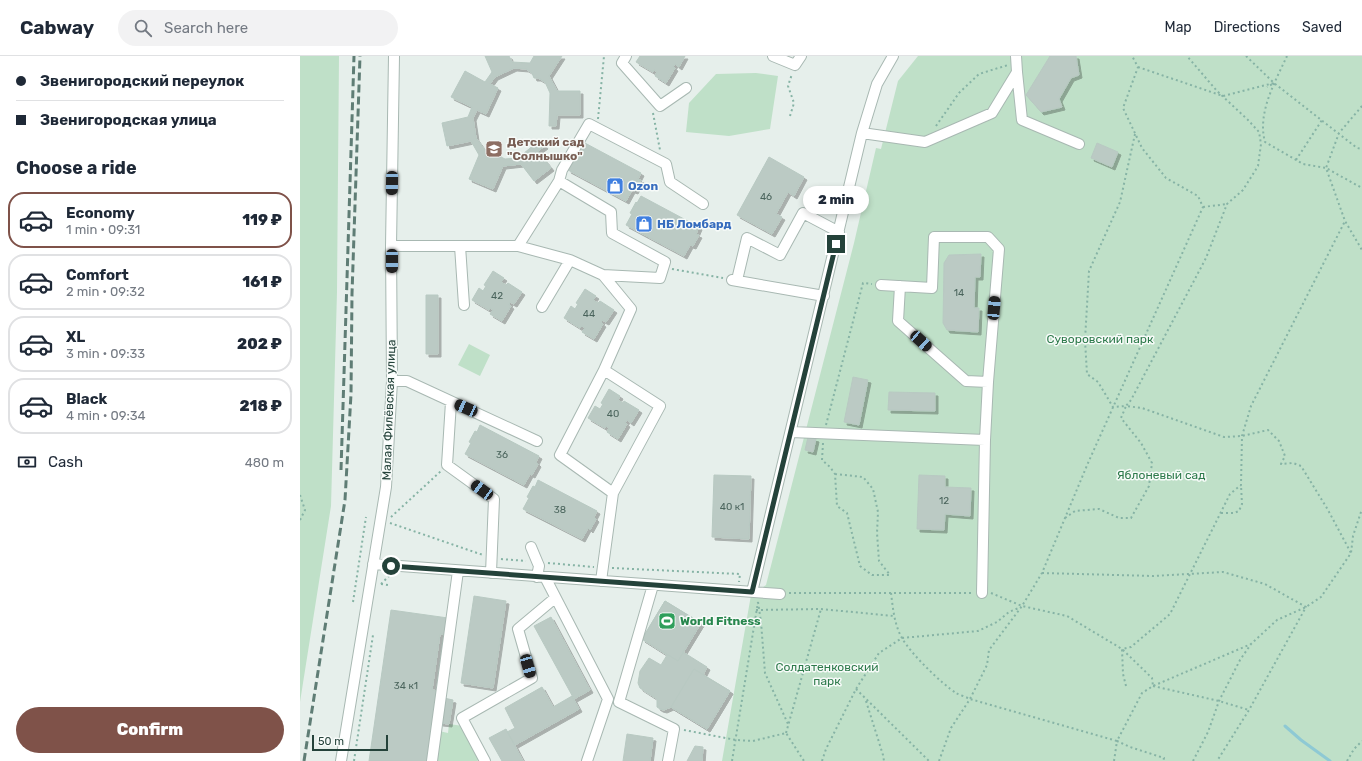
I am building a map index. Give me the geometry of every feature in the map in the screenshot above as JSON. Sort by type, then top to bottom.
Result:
[{"type":"street","name":"Малая Филёвская улица","points":[[341,761],[386,487],[392,381],[391,246],[394,56]]},
{"type":"street","points":[[626,56],[622,63],[660,106],[686,88]]},
{"type":"street","points":[[773,56],[795,66],[801,56]]},
{"type":"street","points":[[756,595],[791,432],[862,133],[877,84],[893,56]]},
{"type":"street","points":[[862,133],[925,142],[992,113],[1016,64]]},
{"type":"street","points":[[1016,64],[1022,120],[1079,144]]},
{"type":"street","points":[[518,246],[559,181],[562,170],[589,124],[666,164],[670,182],[703,204]]},
{"type":"street","points":[[391,246],[518,246],[570,260],[603,275],[660,278],[665,262],[612,233],[611,212],[559,181]]},
{"type":"street","points":[[824,296],[735,280],[747,238],[780,256],[803,213],[839,232]]},
{"type":"street","points":[[881,285],[932,288],[934,237],[988,237],[999,249],[988,382],[985,440],[982,593]]},
{"type":"street","points":[[460,246],[464,305]]},
{"type":"street","points":[[542,307],[570,260]]},
{"type":"street","points":[[603,275],[631,309],[604,370],[560,455],[613,493]]},
{"type":"street","points":[[900,286],[898,321],[966,381],[988,382]]},
{"type":"street","points":[[601,581],[613,493],[660,406],[604,370]]},
{"type":"street","points":[[392,381],[407,381],[537,441]]},
{"type":"street","points":[[451,402],[447,465],[494,499],[491,573]]},
{"type":"street","points":[[791,432],[985,440]]},
{"type":"street","points":[[530,547],[539,566],[541,577],[554,598],[608,699],[587,761]]},
{"type":"street","points":[[373,564],[653,585],[756,595],[780,594]]},
{"type":"street","points":[[432,761],[458,571]]},
{"type":"street","points":[[653,585],[619,702],[674,729],[668,761]]},
{"type":"street","points":[[485,761],[462,718],[532,678],[518,629],[554,598]]},
{"type":"path","points":[[597,128],[604,56]]},
{"type":"path","points":[[1132,56],[1138,66],[1223,96],[1274,83]]},
{"type":"path","points":[[1064,519],[1075,511],[1099,509],[1119,518],[1131,518],[1149,486],[1152,463],[1141,443],[1120,418],[1206,258],[1227,204],[1243,190],[1258,166],[1261,144],[1259,132],[1223,96],[1187,56]]},
{"type":"path","points":[[1246,56],[1274,83],[1357,148],[1362,149]]},
{"type":"path","points":[[1287,56],[1274,83],[1263,116],[1262,131],[1265,142],[1303,164],[1326,168],[1362,188]]},
{"type":"path","points":[[925,142],[959,93],[979,74],[1016,64]]},
{"type":"path","points":[[790,116],[794,103],[788,86],[795,66]]},
{"type":"path","points":[[939,761],[951,728],[970,699],[987,665],[989,650],[1022,606],[1042,573],[1113,407],[1203,207],[1198,196],[1166,178],[1142,148],[1123,108],[1138,66]]},
{"type":"path","points":[[1266,88],[1274,83]]},
{"type":"path","points":[[653,98],[652,105],[657,140],[663,163]]},
{"type":"path","points":[[1362,106],[1339,133],[1326,168],[1345,221],[1362,250]]},
{"type":"path","points":[[1296,160],[1322,120]]},
{"type":"path","points":[[1113,407],[1098,382],[1087,374],[1085,340],[1089,271],[1120,202],[1135,134]]},
{"type":"path","points":[[1203,207],[1227,204]]},
{"type":"path","points":[[1221,513],[1234,513],[1239,511],[1242,504],[1242,436],[1251,406],[1345,221]]},
{"type":"path","points":[[663,268],[735,280]]},
{"type":"path","points":[[1113,407],[1126,406],[1142,408],[1224,437],[1242,436],[1268,430],[1279,441],[1285,456],[1281,464],[1292,463],[1301,466],[1328,510],[1351,553]]},
{"type":"path","points":[[391,517],[447,465]]},
{"type":"path","points":[[836,474],[863,477],[873,489],[878,512],[877,532],[879,561],[890,575]]},
{"type":"path","points":[[1122,649],[1131,647],[1170,614],[1230,494],[1241,485]]},
{"type":"path","points":[[300,495],[305,510],[300,520]]},
{"type":"path","points":[[1193,761],[1208,732],[1218,701],[1240,660],[1251,644],[1278,620],[1306,607],[1321,597],[1351,553],[1353,536],[1362,509]]},
{"type":"path","points":[[300,510],[305,510]]},
{"type":"path","points":[[353,602],[366,517]]},
{"type":"path","points":[[390,523],[491,558],[603,568],[740,574]]},
{"type":"path","points":[[1042,573],[1145,576],[1223,572],[1265,584],[1306,607]]},
{"type":"path","points":[[381,584],[388,585]]},
{"type":"path","points":[[891,593],[894,616],[902,638],[914,653],[942,682],[957,693],[970,699],[1117,741],[1130,747],[1164,758],[1163,761]]},
{"type":"path","points":[[780,594],[990,593],[1022,606],[1067,616],[1122,649],[1152,678],[1153,686]]},
{"type":"path","points":[[732,761],[756,610],[756,595]]},
{"type":"path","points":[[756,595],[760,610],[765,673],[788,724]]},
{"type":"path","points":[[822,761],[826,749],[856,689],[879,654],[902,638],[978,631],[997,622],[1009,612],[1022,606]]},
{"type":"path","points":[[1217,761],[1249,710],[1306,607]]},
{"type":"path","points":[[756,610],[821,609],[894,616]]},
{"type":"path","points":[[804,761],[786,733],[821,609]]},
{"type":"path","points":[[1114,761],[1117,741],[1142,693],[1153,686],[1251,644]]},
{"type":"path","points":[[1122,649],[1123,674],[1126,686]]},
{"type":"path","points":[[1153,686],[1218,701],[1249,710]]},
{"type":"path","points":[[856,689],[929,761]]},
{"type":"path","points":[[866,699],[884,761]]},
{"type":"path","points":[[674,729],[736,740],[753,741],[786,733]]},
{"type":"path","points":[[1347,761],[1354,749],[1362,741]]},
{"type":"green space","points":[[300,56],[339,56],[337,292],[331,506],[300,702]]},
{"type":"green space","name":"Суворовский парк","points":[[918,56],[1362,56],[1362,761],[722,761],[751,595],[766,585],[854,243],[876,148],[881,149],[898,81]]},
{"type":"green space","points":[[756,73],[778,76],[770,129],[729,136],[686,132],[689,103],[716,74]]},
{"type":"green space","points":[[469,344],[490,355],[480,376],[458,365]]},
{"type":"green space","points":[[449,724],[463,726],[480,759],[477,761],[435,761],[439,731],[448,733]]},
{"type":"building","points":[[485,56],[509,56],[512,62],[530,63],[534,56],[562,56],[549,76],[557,91],[580,91],[580,115],[557,115],[556,126],[549,126],[550,93],[545,82],[538,78],[534,78],[532,73],[526,69],[514,68],[495,77],[490,84],[498,88],[486,114],[477,110],[473,118],[476,138],[484,149],[492,153],[494,150],[498,153],[497,155],[505,159],[518,158],[540,140],[545,146],[538,151],[551,168],[534,181],[521,164],[503,166],[493,189],[469,179],[479,155],[471,141],[447,146],[442,123],[468,117],[472,107],[451,97],[465,71],[485,82],[492,72]]},
{"type":"building","points":[[640,56],[685,56],[679,67],[675,64],[673,67],[675,68],[666,83],[655,76],[657,72],[654,70],[653,72],[636,62]]},
{"type":"building","points":[[1050,56],[1076,56],[1079,75],[1071,78],[1059,99],[1062,107],[1041,112],[1026,95]]},
{"type":"building","points":[[583,142],[641,173],[638,179],[641,180],[635,191],[632,190],[626,201],[568,170]]},
{"type":"building","points":[[1097,143],[1118,152],[1112,167],[1091,158]]},
{"type":"building","points":[[769,157],[804,177],[794,196],[788,192],[776,214],[782,217],[772,234],[737,215]]},
{"type":"building","points":[[641,196],[699,227],[696,234],[699,235],[693,246],[690,245],[684,256],[626,225],[632,214],[630,213]]},
{"type":"building","points":[[981,254],[980,277],[975,277],[974,308],[979,308],[978,332],[947,330],[943,323],[944,263],[949,255]]},
{"type":"building","points":[[493,271],[504,278],[501,282],[506,285],[508,283],[522,292],[514,304],[510,302],[509,305],[511,306],[502,321],[490,314],[493,310],[490,308],[489,310],[472,300],[479,288],[483,291],[486,286],[484,285]]},
{"type":"building","points":[[585,289],[596,296],[593,300],[598,303],[600,301],[614,310],[606,322],[602,320],[601,323],[603,324],[594,339],[582,332],[585,328],[582,326],[580,328],[564,318],[571,306],[575,309],[578,304],[576,303]]},
{"type":"building","points":[[426,295],[438,295],[438,354],[426,354]]},
{"type":"building","points":[[853,377],[868,380],[859,425],[844,422]]},
{"type":"building","points":[[609,389],[620,396],[618,400],[623,403],[624,401],[639,410],[631,423],[627,420],[625,423],[627,424],[618,439],[607,432],[609,428],[606,426],[605,428],[588,418],[595,406],[600,409],[603,404],[601,403]]},
{"type":"building","points":[[889,392],[935,393],[935,411],[888,410]]},
{"type":"building","points":[[480,425],[539,456],[536,462],[538,464],[524,485],[465,454],[471,443],[469,442],[475,431],[477,432]]},
{"type":"building","points":[[808,437],[816,439],[813,452],[805,450]]},
{"type":"building","points":[[714,475],[751,476],[749,539],[712,537]]},
{"type":"building","points":[[919,475],[945,476],[945,487],[971,488],[970,516],[945,514],[944,530],[917,529]]},
{"type":"building","points":[[538,480],[597,511],[594,517],[596,519],[590,530],[588,528],[582,539],[523,509],[529,498],[527,497],[533,486],[535,487]]},
{"type":"building","points":[[474,596],[506,601],[493,688],[461,683]]},
{"type":"building","points":[[665,601],[701,623],[683,652],[707,667],[703,675],[730,691],[707,729],[671,707],[664,710],[657,707],[657,699],[640,688],[638,683],[640,671],[649,658],[661,665],[667,655],[642,639]]},
{"type":"building","points":[[665,601],[701,623],[678,661],[642,639]]},
{"type":"building","points":[[391,610],[448,618],[446,635],[440,634],[432,690],[439,691],[429,761],[369,761]]},
{"type":"building","points":[[551,617],[590,690],[574,699],[534,626]]},
{"type":"building","points":[[694,669],[730,691],[707,729],[671,707]]},
{"type":"building","points":[[542,687],[553,707],[572,696],[579,709],[515,745],[507,732],[515,728],[505,708]]},
{"type":"building","points":[[444,698],[453,700],[449,724],[440,723]]},
{"type":"building","points":[[506,729],[523,761],[502,761],[489,738]]},
{"type":"building","points":[[627,734],[653,738],[650,761],[623,761]]},
{"type":"building","points":[[695,746],[703,747],[702,761],[687,761]]},
{"type":"waterway","points":[[1285,726],[1301,740],[1330,761]]},
{"type":"railway","points":[[341,470],[354,56]]},
{"type":"railway","points":[[304,761],[345,500],[351,394],[352,294],[360,56]]},
{"type":"place","name":"Детский сад \"Солнышко\"","points":[[494,149]]},
{"type":"place","name":"Ozon","points":[[615,186]]},
{"type":"place","name":"НБ Ломбард","points":[[644,224]]},
{"type":"place","name":"World Fitness","points":[[667,621]]},
{"type":"route","points":[[391,566],[752,592],[836,244]]},
{"type":"park label","name":"Яблоневый сад","points":[[1161,475]]},
{"type":"park label","name":"Солдатенковский парк","points":[[827,674]]}]
